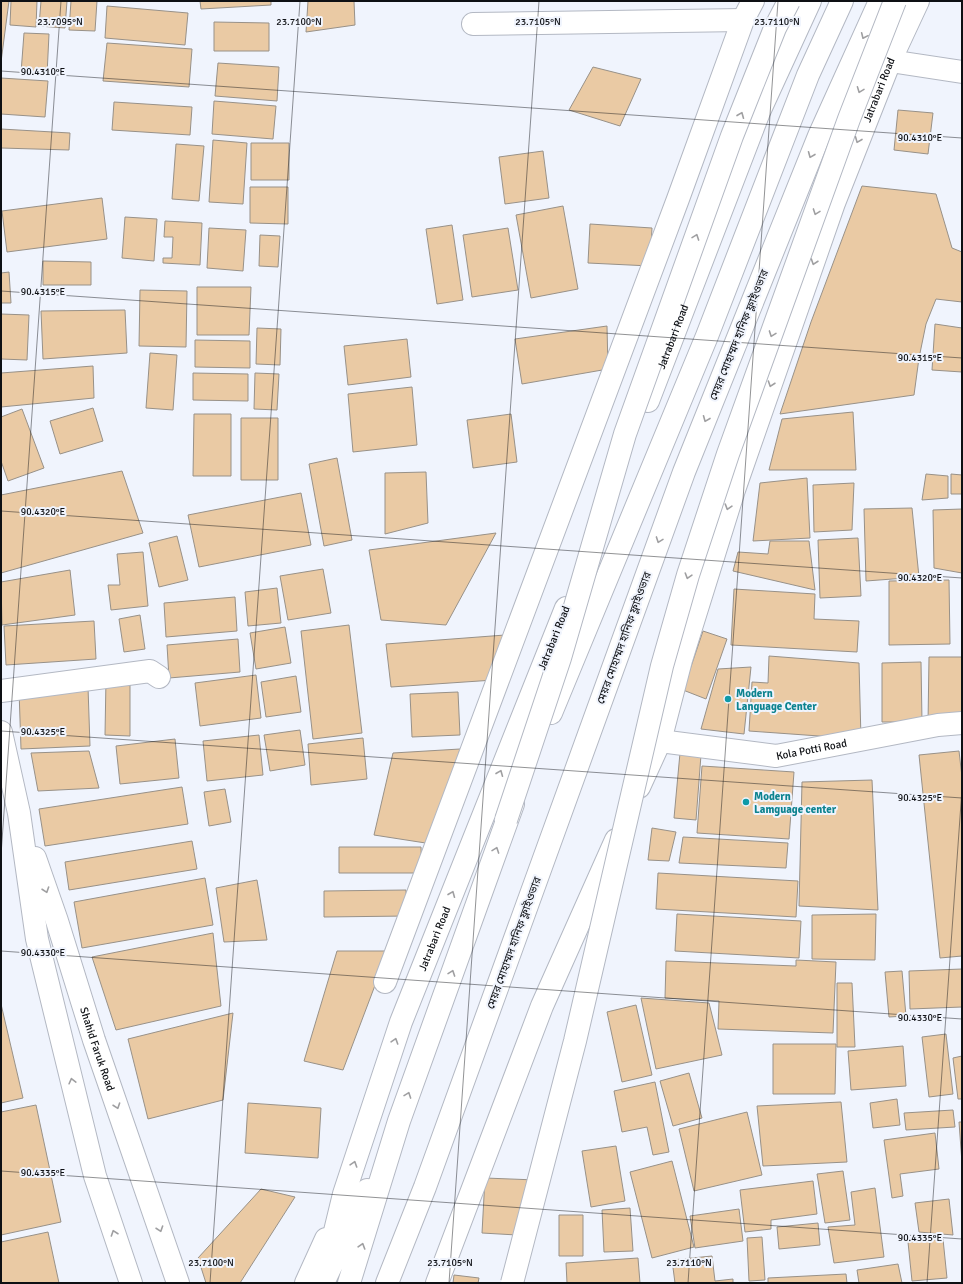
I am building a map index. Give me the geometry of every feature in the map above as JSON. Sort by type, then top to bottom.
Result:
[{"type":"main road","points":[[385,982],[670,221],[743,20],[753,1]]},
{"type":"main road","points":[[350,1283],[399,1120],[506,820],[560,658],[625,434],[732,136],[775,28],[789,1]]},
{"type":"main road","name":"Jatrabari Road","points":[[323,1283],[344,1194],[401,1022],[678,324],[759,112],[810,1]]},
{"type":"main road","points":[[506,820],[707,336],[808,75],[842,1]]},
{"type":"main road","name":"মেয়র মোহাম্মদ হানিফ ফ্লাইওভার","points":[[387,1283],[425,1188],[684,472],[819,136],[880,1]]},
{"type":"main road","points":[[512,1283],[575,1041],[662,666],[688,575],[728,454],[849,119],[895,1]]},
{"type":"main road","name":"Jatrabari Road","points":[[437,1283],[542,1006],[660,741],[681,660],[736,483],[839,190],[890,61],[918,1]]},
{"type":"main road","points":[[473,24],[743,20]]},
{"type":"main road","points":[[890,61],[962,72]]},
{"type":"main road","points":[[1,691],[150,671],[159,677]]},
{"type":"main road","name":"Kola Potti Road","points":[[660,741],[776,756],[938,725],[962,723]]},
{"type":"main road","name":"Shahid Faruk Road","points":[[1,732],[19,814],[37,939],[95,1176],[131,1283]]},
{"type":"main road","name":"Shahid Faruk Road","points":[[19,814],[57,921],[94,1040],[178,1283]]},
{"type":"main road","points":[[323,1283],[399,1120]]},
{"type":"main road","points":[[402,1283],[412,1249],[425,1188]]},
{"type":"main road","points":[[306,1283],[344,1194]]},
{"type":"building","points":[[1,1],[9,1],[1,62]]},
{"type":"building","points":[[11,1],[37,1],[36,27],[10,25]]},
{"type":"building","points":[[41,1],[67,1],[65,28],[39,26]]},
{"type":"building","points":[[71,1],[97,1],[95,31],[69,30]]},
{"type":"building","points":[[200,1],[271,1],[271,5],[201,9]]},
{"type":"building","points":[[308,1],[354,1],[355,25],[306,32]]},
{"type":"building","points":[[107,6],[188,13],[185,45],[105,38]]},
{"type":"building","points":[[214,22],[269,23],[269,51],[214,51]]},
{"type":"building","points":[[24,33],[49,34],[47,75],[21,73]]},
{"type":"building","points":[[107,43],[192,49],[189,87],[103,81]]},
{"type":"building","points":[[218,63],[279,67],[277,101],[215,96]]},
{"type":"building","points":[[593,67],[641,79],[620,126],[569,110]]},
{"type":"building","points":[[1,78],[48,81],[45,117],[1,114]]},
{"type":"building","points":[[214,101],[276,106],[273,139],[212,134]]},
{"type":"building","points":[[114,102],[192,107],[190,135],[112,130]]},
{"type":"building","points":[[898,110],[933,113],[928,154],[894,150]]},
{"type":"building","points":[[1,129],[70,133],[69,150],[1,148]]},
{"type":"building","points":[[213,140],[247,143],[243,204],[209,202]]},
{"type":"building","points":[[251,143],[289,143],[289,180],[251,180]]},
{"type":"building","points":[[176,144],[204,146],[199,201],[172,199]]},
{"type":"building","points":[[543,151],[549,198],[505,204],[499,157]]},
{"type":"building","points":[[862,186],[936,194],[952,248],[962,252],[962,302],[936,299],[926,324],[919,358],[914,395],[780,414],[811,322]]},
{"type":"building","points":[[250,187],[288,187],[288,224],[250,223]]},
{"type":"building","points":[[102,198],[107,239],[7,252],[2,211]]},
{"type":"building","points":[[563,206],[578,289],[531,298],[516,215]]},
{"type":"building","points":[[125,217],[157,219],[154,261],[122,258]]},
{"type":"building","points":[[165,221],[202,223],[200,265],[163,263],[163,258],[172,258],[173,237],[164,237]]},
{"type":"building","points":[[590,224],[652,228],[650,266],[588,263]]},
{"type":"building","points":[[452,225],[463,300],[437,304],[426,229]]},
{"type":"building","points":[[209,228],[246,230],[243,271],[207,268]]},
{"type":"building","points":[[508,228],[518,290],[472,297],[463,235]]},
{"type":"building","points":[[260,235],[280,236],[278,267],[259,266]]},
{"type":"building","points":[[43,261],[91,262],[91,285],[43,285]]},
{"type":"building","points":[[9,272],[11,303],[1,303],[1,273]]},
{"type":"building","points":[[197,287],[251,287],[249,335],[197,335]]},
{"type":"building","points":[[140,290],[187,291],[186,347],[139,346]]},
{"type":"building","points":[[125,310],[127,353],[43,359],[41,311]]},
{"type":"building","points":[[1,314],[29,315],[27,360],[1,359]]},
{"type":"building","points":[[935,324],[962,328],[962,372],[932,370]]},
{"type":"building","points":[[607,326],[608,369],[522,384],[515,339]]},
{"type":"building","points":[[257,328],[281,329],[280,365],[256,364]]},
{"type":"building","points":[[407,339],[411,377],[348,385],[344,346]]},
{"type":"building","points":[[195,340],[250,341],[250,368],[195,367]]},
{"type":"building","points":[[150,353],[177,355],[173,410],[146,408]]},
{"type":"building","points":[[93,366],[94,398],[1,407],[1,373]]},
{"type":"building","points":[[193,373],[248,374],[248,401],[193,400]]},
{"type":"building","points":[[255,373],[279,374],[277,410],[254,409]]},
{"type":"building","points":[[412,387],[417,445],[353,452],[348,394]]},
{"type":"building","points":[[93,408],[103,441],[60,454],[50,421]]},
{"type":"building","points":[[22,409],[44,468],[8,481],[1,461],[1,417]]},
{"type":"building","points":[[853,412],[856,470],[769,470],[782,419]]},
{"type":"building","points":[[194,414],[231,414],[231,476],[193,476]]},
{"type":"building","points":[[511,414],[517,462],[473,468],[467,420]]},
{"type":"building","points":[[241,418],[278,418],[278,480],[241,480]]},
{"type":"building","points":[[337,458],[352,540],[324,546],[309,464]]},
{"type":"building","points":[[122,471],[143,533],[1,573],[1,495]]},
{"type":"building","points":[[426,472],[428,523],[385,534],[385,473]]},
{"type":"building","points":[[926,474],[948,476],[948,498],[922,500]]},
{"type":"building","points":[[951,474],[962,475],[962,494],[951,494]]},
{"type":"building","points":[[807,478],[810,538],[753,541],[760,483]]},
{"type":"building","points":[[854,483],[852,530],[814,532],[813,485]]},
{"type":"building","points":[[301,493],[311,545],[199,567],[188,515]]},
{"type":"building","points":[[912,508],[919,577],[866,581],[864,509]]},
{"type":"building","points":[[962,509],[962,573],[934,568],[933,510]]},
{"type":"building","points":[[496,533],[446,625],[381,620],[369,550]]},
{"type":"building","points":[[177,536],[188,580],[159,587],[149,543]]},
{"type":"building","points":[[858,538],[861,596],[820,598],[818,540]]},
{"type":"building","points":[[770,541],[809,541],[815,590],[733,571],[738,552],[768,554]]},
{"type":"building","points":[[143,552],[148,606],[111,610],[108,585],[120,585],[117,554]]},
{"type":"building","points":[[323,569],[331,613],[288,620],[280,576]]},
{"type":"building","points":[[70,570],[75,615],[2,625],[1,582]]},
{"type":"building","points":[[949,580],[950,644],[889,645],[889,581]]},
{"type":"building","points":[[277,588],[281,623],[248,626],[245,592]]},
{"type":"building","points":[[734,589],[815,594],[814,619],[859,621],[857,652],[731,645]]},
{"type":"building","points":[[235,597],[237,631],[166,637],[164,603]]},
{"type":"building","points":[[140,615],[145,649],[124,652],[119,619]]},
{"type":"building","points":[[94,621],[96,659],[6,665],[4,626]]},
{"type":"building","points":[[349,625],[362,733],[313,739],[301,631]]},
{"type":"building","points":[[285,627],[291,663],[256,669],[250,633]]},
{"type":"building","points":[[703,631],[727,639],[706,699],[683,690]]},
{"type":"building","points":[[505,635],[494,680],[391,687],[386,644]]},
{"type":"building","points":[[238,639],[240,672],[169,678],[167,645]]},
{"type":"building","points":[[769,656],[859,663],[861,739],[749,731],[752,682],[768,683]]},
{"type":"building","points":[[929,657],[962,657],[962,720],[928,724]]},
{"type":"building","points":[[921,662],[922,722],[882,722],[882,663]]},
{"type":"building","name":"Modern Language Center","points":[[751,667],[744,734],[701,729],[718,669]]},
{"type":"building","points":[[256,675],[261,718],[200,726],[195,683]]},
{"type":"building","points":[[296,676],[301,712],[266,717],[261,682]]},
{"type":"building","points":[[106,679],[130,679],[130,736],[105,735]]},
{"type":"building","points":[[88,687],[90,746],[21,749],[19,690]]},
{"type":"building","points":[[458,692],[460,735],[412,737],[410,694]]},
{"type":"building","points":[[300,730],[305,765],[270,771],[264,735]]},
{"type":"building","points":[[259,735],[263,775],[207,781],[203,741]]},
{"type":"building","points":[[363,738],[367,779],[311,785],[308,744]]},
{"type":"building","points":[[175,739],[179,778],[120,784],[116,746]]},
{"type":"building","points":[[460,749],[432,844],[374,835],[393,753]]},
{"type":"building","points":[[89,751],[99,788],[38,791],[31,753]]},
{"type":"building","points":[[959,751],[962,777],[962,956],[940,958],[919,755]]},
{"type":"building","points":[[680,753],[701,755],[696,820],[674,818]]},
{"type":"building","name":"Modern Lamguage center","points":[[702,766],[794,772],[789,839],[697,833]]},
{"type":"building","points":[[872,780],[878,910],[799,906],[802,782]]},
{"type":"building","points":[[182,787],[188,824],[45,846],[39,809]]},
{"type":"building","points":[[225,789],[231,822],[209,826],[204,792]]},
{"type":"building","points":[[652,828],[676,832],[669,861],[648,860]]},
{"type":"building","points":[[683,837],[788,843],[786,868],[679,863]]},
{"type":"building","points":[[192,841],[197,869],[69,890],[65,862]]},
{"type":"building","points":[[339,847],[421,847],[422,873],[339,873]]},
{"type":"building","points":[[658,873],[798,881],[796,917],[656,909]]},
{"type":"building","points":[[205,878],[213,925],[82,948],[74,902]]},
{"type":"building","points":[[257,880],[267,940],[224,942],[216,888]]},
{"type":"building","points":[[406,890],[407,916],[324,917],[324,891]]},
{"type":"building","points":[[677,914],[801,921],[799,958],[675,951]]},
{"type":"building","points":[[876,914],[875,960],[812,959],[812,915]]},
{"type":"building","points":[[213,933],[221,1006],[116,1030],[92,957]]},
{"type":"building","points":[[337,951],[388,951],[343,1070],[304,1061]]},
{"type":"building","points":[[796,960],[836,962],[833,1033],[718,1029],[719,1001],[665,998],[666,961],[796,966]]},
{"type":"building","points":[[962,969],[962,1007],[910,1009],[909,971]]},
{"type":"building","points":[[902,971],[906,1016],[889,1017],[885,972]]},
{"type":"building","points":[[837,983],[852,983],[855,1047],[837,1047]]},
{"type":"building","points":[[641,998],[709,1003],[722,1055],[656,1069]]},
{"type":"building","points":[[1,1004],[23,1098],[1,1103]]},
{"type":"building","points":[[636,1005],[652,1075],[622,1082],[607,1012]]},
{"type":"building","points":[[233,1013],[223,1100],[148,1119],[128,1039]]},
{"type":"building","points":[[946,1034],[953,1094],[929,1097],[922,1037]]},
{"type":"building","points":[[773,1044],[836,1044],[835,1094],[773,1094]]},
{"type":"building","points":[[903,1046],[906,1086],[851,1090],[848,1051]]},
{"type":"building","points":[[962,1056],[962,1099],[958,1099],[953,1058]]},
{"type":"building","points":[[689,1073],[702,1118],[673,1126],[660,1081]]},
{"type":"building","points":[[655,1082],[669,1152],[653,1155],[647,1127],[622,1132],[614,1091]]},
{"type":"building","points":[[897,1099],[900,1125],[873,1128],[870,1103]]},
{"type":"building","points":[[841,1102],[847,1162],[763,1166],[757,1106]]},
{"type":"building","points":[[248,1103],[321,1108],[318,1158],[245,1153]]},
{"type":"building","points":[[36,1105],[61,1222],[1,1235],[1,1112]]},
{"type":"building","points":[[953,1110],[955,1127],[906,1130],[904,1113]]},
{"type":"building","points":[[747,1112],[762,1175],[694,1191],[679,1129]]},
{"type":"building","points":[[959,1122],[962,1122],[962,1163]]},
{"type":"building","points":[[935,1133],[939,1169],[900,1174],[903,1196],[892,1198],[884,1140]]},
{"type":"building","points":[[616,1146],[625,1201],[591,1207],[582,1151]]},
{"type":"building","points":[[672,1161],[694,1247],[652,1258],[630,1172]]},
{"type":"building","points":[[843,1171],[850,1220],[825,1223],[817,1174]]},
{"type":"building","points":[[485,1178],[536,1180],[534,1236],[482,1233]]},
{"type":"building","points":[[813,1181],[817,1214],[771,1220],[771,1229],[745,1232],[740,1190]]},
{"type":"building","points":[[875,1188],[884,1257],[834,1263],[828,1227],[855,1225],[851,1192]]},
{"type":"building","points":[[261,1189],[295,1197],[240,1283],[206,1283],[198,1258]]},
{"type":"building","points":[[949,1199],[953,1235],[919,1232],[915,1203]]},
{"type":"building","points":[[630,1208],[633,1251],[604,1252],[602,1210]]},
{"type":"building","points":[[739,1209],[743,1241],[695,1248],[690,1216]]},
{"type":"building","points":[[559,1215],[583,1215],[583,1256],[559,1256]]},
{"type":"building","points":[[818,1223],[820,1245],[779,1249],[777,1227]]},
{"type":"building","points":[[48,1232],[59,1283],[1,1283],[1,1242]]},
{"type":"building","points":[[762,1237],[765,1280],[749,1281],[747,1238]]},
{"type":"building","points":[[943,1239],[947,1278],[912,1281],[908,1242]]},
{"type":"building","points":[[712,1256],[715,1281],[733,1279],[733,1283],[675,1283],[672,1260]]},
{"type":"building","points":[[638,1258],[640,1283],[567,1283],[566,1263]]},
{"type":"building","points":[[898,1264],[902,1283],[859,1283],[857,1270]]},
{"type":"building","points":[[846,1274],[847,1283],[768,1283],[768,1278]]},
{"type":"building","points":[[454,1275],[479,1278],[478,1283],[453,1283]]},
{"type":"place","name":"Modern Language Center","points":[[728,699]]},
{"type":"place","name":"Modern Lamguage center","points":[[746,802]]}]
